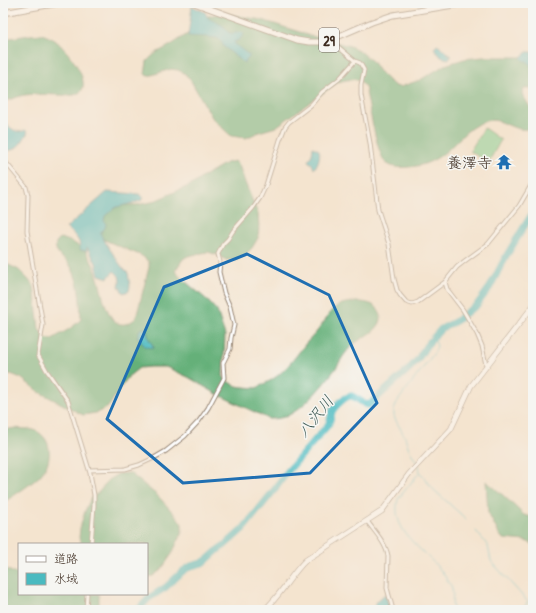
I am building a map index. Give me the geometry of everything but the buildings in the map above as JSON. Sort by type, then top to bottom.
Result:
[{"type":"main road","points":[[3,13],[59,3]]},
{"type":"main road","name":"29","points":[[194,3],[297,40],[309,42],[330,40],[372,22],[393,15],[466,3]]},
{"type":"street","points":[[330,40],[355,61],[360,63],[364,70],[361,84],[361,96],[370,143],[378,210],[389,244],[397,290],[406,302],[412,304],[418,302],[445,282],[457,267],[488,244],[519,206],[532,188],[533,182]]},
{"type":"street","points":[[89,470],[125,469],[139,465],[154,458],[166,451],[185,436],[199,421],[208,408],[224,378],[223,363],[230,349],[234,325],[219,272],[220,262],[218,254],[233,230],[260,198],[266,185],[280,140],[289,122],[311,105],[322,92],[339,79],[355,61]]},
{"type":"street","points":[[3,159],[26,187],[28,195],[27,231],[43,325],[38,355],[47,371],[68,401],[89,470],[94,500],[91,543]]},
{"type":"street","points":[[445,282],[447,289],[463,310],[477,334],[482,346],[486,366]]},
{"type":"street","points":[[264,610],[275,599],[296,570],[306,560],[382,511],[409,474],[451,429],[470,386],[533,306]]},
{"type":"street","points":[[367,521],[386,548],[388,556],[387,588],[393,610]]},
{"type":"street","points":[[86,610],[87,595]]},
{"type":"street","points":[[528,610],[533,605]]},
{"type":"highlighted area","points":[[247,254],[329,295],[377,403],[310,473],[183,483],[107,419],[164,287]]},
{"type":"green space","points":[[217,14],[262,20],[350,46],[360,51],[372,61],[378,70],[389,81],[395,86],[400,87],[420,80],[445,65],[464,59],[483,57],[533,57],[533,88],[524,89],[522,94],[533,112],[533,128],[519,129],[502,122],[490,120],[472,128],[443,154],[423,165],[403,168],[394,167],[386,163],[379,150],[365,86],[360,81],[352,79],[338,82],[276,127],[246,138],[231,136],[213,119],[191,81],[184,73],[171,69],[147,76],[145,74],[147,61],[156,53],[186,35],[208,16]]},
{"type":"green space","points":[[42,34],[56,41],[65,50],[75,64],[82,78],[82,90],[74,95],[31,94],[3,101],[3,39]]},
{"type":"green space","points":[[484,128],[501,140],[488,163],[470,151]]},
{"type":"green space","points":[[235,161],[239,165],[258,214],[258,238],[252,248],[245,255],[236,260],[226,260],[218,255],[208,252],[202,253],[188,256],[183,259],[175,271],[217,311],[225,335],[223,376],[230,383],[235,385],[256,388],[277,376],[288,366],[318,330],[331,311],[339,305],[364,302],[375,306],[380,313],[380,322],[375,329],[350,348],[315,394],[302,406],[284,417],[269,419],[166,367],[150,367],[139,368],[129,376],[107,408],[96,413],[83,415],[39,392],[21,378],[11,374],[3,375],[3,262],[19,270],[34,286],[39,329],[45,338],[52,339],[71,328],[81,319],[79,292],[74,273],[69,264],[56,251],[56,242],[60,238],[76,244],[86,252],[96,272],[109,313],[113,320],[119,324],[127,324],[136,318],[149,262],[142,256],[93,235],[100,209],[152,202],[193,184],[226,163]]},
{"type":"green space","points":[[15,428],[34,430],[40,433],[49,448],[48,461],[40,476],[3,503],[3,430]]},
{"type":"green space","points":[[130,473],[158,496],[182,524],[182,532],[172,554],[161,570],[153,576],[148,577],[148,543],[82,543],[79,538],[85,511],[91,498],[99,492],[108,480],[118,474]]},
{"type":"green space","points":[[486,481],[524,515],[533,517],[533,544],[525,541],[503,539],[499,534],[488,513]]},
{"type":"green space","points":[[3,567],[18,574],[18,595],[99,595],[99,610],[3,610]]},
{"type":"water","points":[[192,6],[205,12],[208,18],[224,26],[229,33],[242,32],[244,34],[239,40],[234,42],[250,56],[244,63],[223,46],[221,41],[218,39],[188,36]]},
{"type":"water","points":[[437,45],[446,51],[451,57],[448,59],[441,57],[434,48]]},
{"type":"water","points":[[527,52],[533,52],[533,65],[531,66],[527,61],[524,61],[521,58]]},
{"type":"water","points":[[3,121],[16,131],[19,132],[25,130],[28,132],[15,149],[3,149]]},
{"type":"water","points":[[313,147],[320,152],[319,160],[314,169],[312,164],[308,161],[312,154]]},
{"type":"water","points":[[107,192],[139,194],[143,197],[141,201],[117,207],[112,210],[105,216],[105,228],[101,232],[101,235],[107,245],[128,273],[130,286],[129,291],[123,293],[119,286],[119,276],[114,271],[108,278],[99,275],[96,263],[87,247],[87,251],[80,250],[78,240],[66,228]]},
{"type":"water","points":[[146,328],[149,339],[154,348],[145,347],[137,337],[140,329]]},
{"type":"water","points":[[385,594],[390,607],[388,610],[378,608],[374,604]]},
{"type":"waterway","name":"八沢川","points":[[138,610],[149,598],[166,587],[183,571],[208,559],[243,529],[288,471],[328,425],[332,412],[340,402],[347,397],[352,396],[369,405],[408,370],[441,329],[456,321],[476,306],[490,287],[505,258],[533,212]]},
{"type":"waterway","points":[[417,463],[395,419],[394,410],[397,402],[435,352],[437,346],[434,338]]},
{"type":"waterway","points":[[419,465],[420,473],[434,490],[466,519]]},
{"type":"waterway","points":[[419,473],[398,499],[397,512],[405,533],[439,569],[450,584],[453,591],[453,610]]},
{"type":"waterway","points":[[476,531],[488,546],[491,561],[528,602],[522,610]]},
{"type":"place","name":"養澤寺","points":[[504,162]]}]
